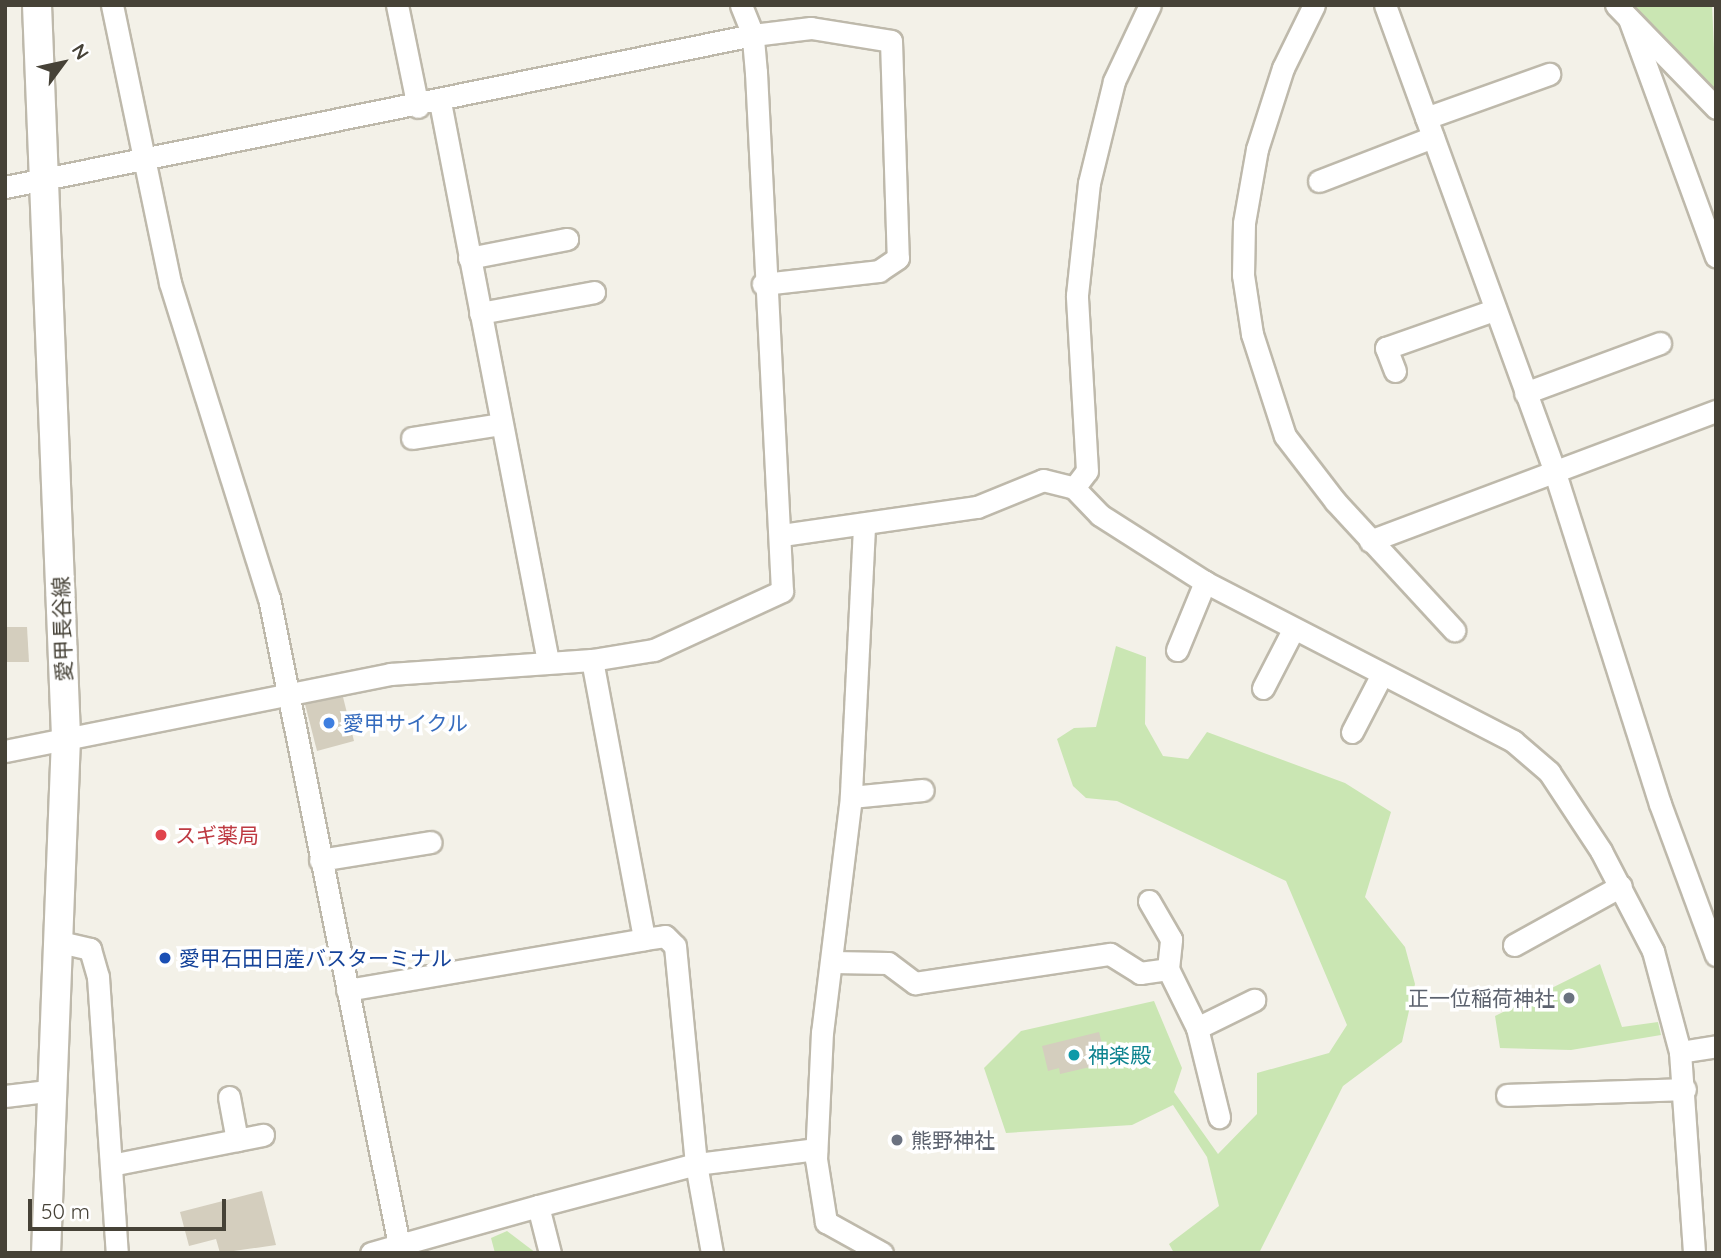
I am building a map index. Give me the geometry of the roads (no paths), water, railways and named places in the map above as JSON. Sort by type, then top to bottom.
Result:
[{"type":"street","name":"愛甲長谷線","points":[[37,5],[66,738],[47,1253]]},
{"type":"street","points":[[112,5],[170,283],[269,598],[285,693],[399,1245]]},
{"type":"street","points":[[397,5],[418,107]]},
{"type":"street","points":[[5,751],[390,674],[592,660],[654,650],[782,590],[782,535],[763,284],[752,35],[741,5]]},
{"type":"street","points":[[1074,488],[1087,471],[1077,295],[1089,183],[1114,81],[1150,5]]},
{"type":"street","points":[[1314,5],[1283,68],[1257,149],[1244,223],[1243,275],[1252,334],[1285,436],[1370,541],[1454,630]]},
{"type":"street","points":[[1385,5],[1555,473],[1660,804],[1716,956]]},
{"type":"street","points":[[1623,12],[1716,108]]},
{"type":"street","points":[[1623,12],[1716,257]]},
{"type":"street","points":[[5,187],[418,107],[752,35],[811,28],[891,41],[898,258],[879,271],[763,284]]},
{"type":"street","points":[[1319,181],[1549,74]]},
{"type":"street","points":[[440,102],[548,661]]},
{"type":"street","points":[[470,258],[556,237]]},
{"type":"street","points":[[480,313],[568,291],[594,292]]},
{"type":"street","points":[[1395,371],[1383,338],[1494,310]]},
{"type":"street","points":[[1525,393],[1660,343]]},
{"type":"street","points":[[1370,541],[1716,411]]},
{"type":"street","points":[[412,438],[501,424]]},
{"type":"street","points":[[782,535],[864,527],[977,507],[1044,480],[1074,488],[1100,514],[1205,582],[1381,676],[1513,741],[1549,772],[1621,886],[1653,951],[1680,1052],[1685,1090],[1694,1253]]},
{"type":"street","points":[[864,527],[851,797],[833,962],[822,1032],[816,1149],[826,1222],[881,1253]]},
{"type":"street","points":[[1177,650],[1205,582]]},
{"type":"street","points":[[1263,688],[1293,630]]},
{"type":"street","points":[[592,660],[644,939]]},
{"type":"street","points":[[1352,733],[1381,676]]},
{"type":"street","points":[[851,797],[923,790]]},
{"type":"street","points":[[320,860],[431,842]]},
{"type":"street","points":[[1514,945],[1621,886]]},
{"type":"street","points":[[1149,901],[1171,939],[1168,969],[1197,1028],[1219,1117]]},
{"type":"street","points":[[347,990],[665,936],[675,946],[696,1164],[712,1253]]},
{"type":"street","points":[[60,942],[90,949],[98,977],[117,1253]]},
{"type":"street","points":[[833,962],[888,963],[915,983],[1110,954],[1140,973],[1168,969]]},
{"type":"street","points":[[1197,1028],[1254,1000]]},
{"type":"street","points":[[1680,1052],[1716,1046]]},
{"type":"street","points":[[5,1096],[55,1090]]},
{"type":"street","points":[[1507,1095],[1685,1090]]},
{"type":"street","points":[[229,1097],[237,1140]]},
{"type":"street","points":[[111,1165],[263,1135]]},
{"type":"street","points":[[371,1253],[696,1164],[816,1149]]},
{"type":"street","points":[[538,1206],[550,1253]]},
{"type":"place","name":"愛甲サイクル","points":[[329,723]]},
{"type":"place","name":"スギ薬局","points":[[161,835]]},
{"type":"place","name":"愛甲石田日産バスターミナル","points":[[165,958]]},
{"type":"place","name":"正一位稲荷神社","points":[[1569,998]]},
{"type":"place","name":"神楽殿","points":[[1074,1055]]},
{"type":"place","name":"熊野神社","points":[[897,1140]]}]
